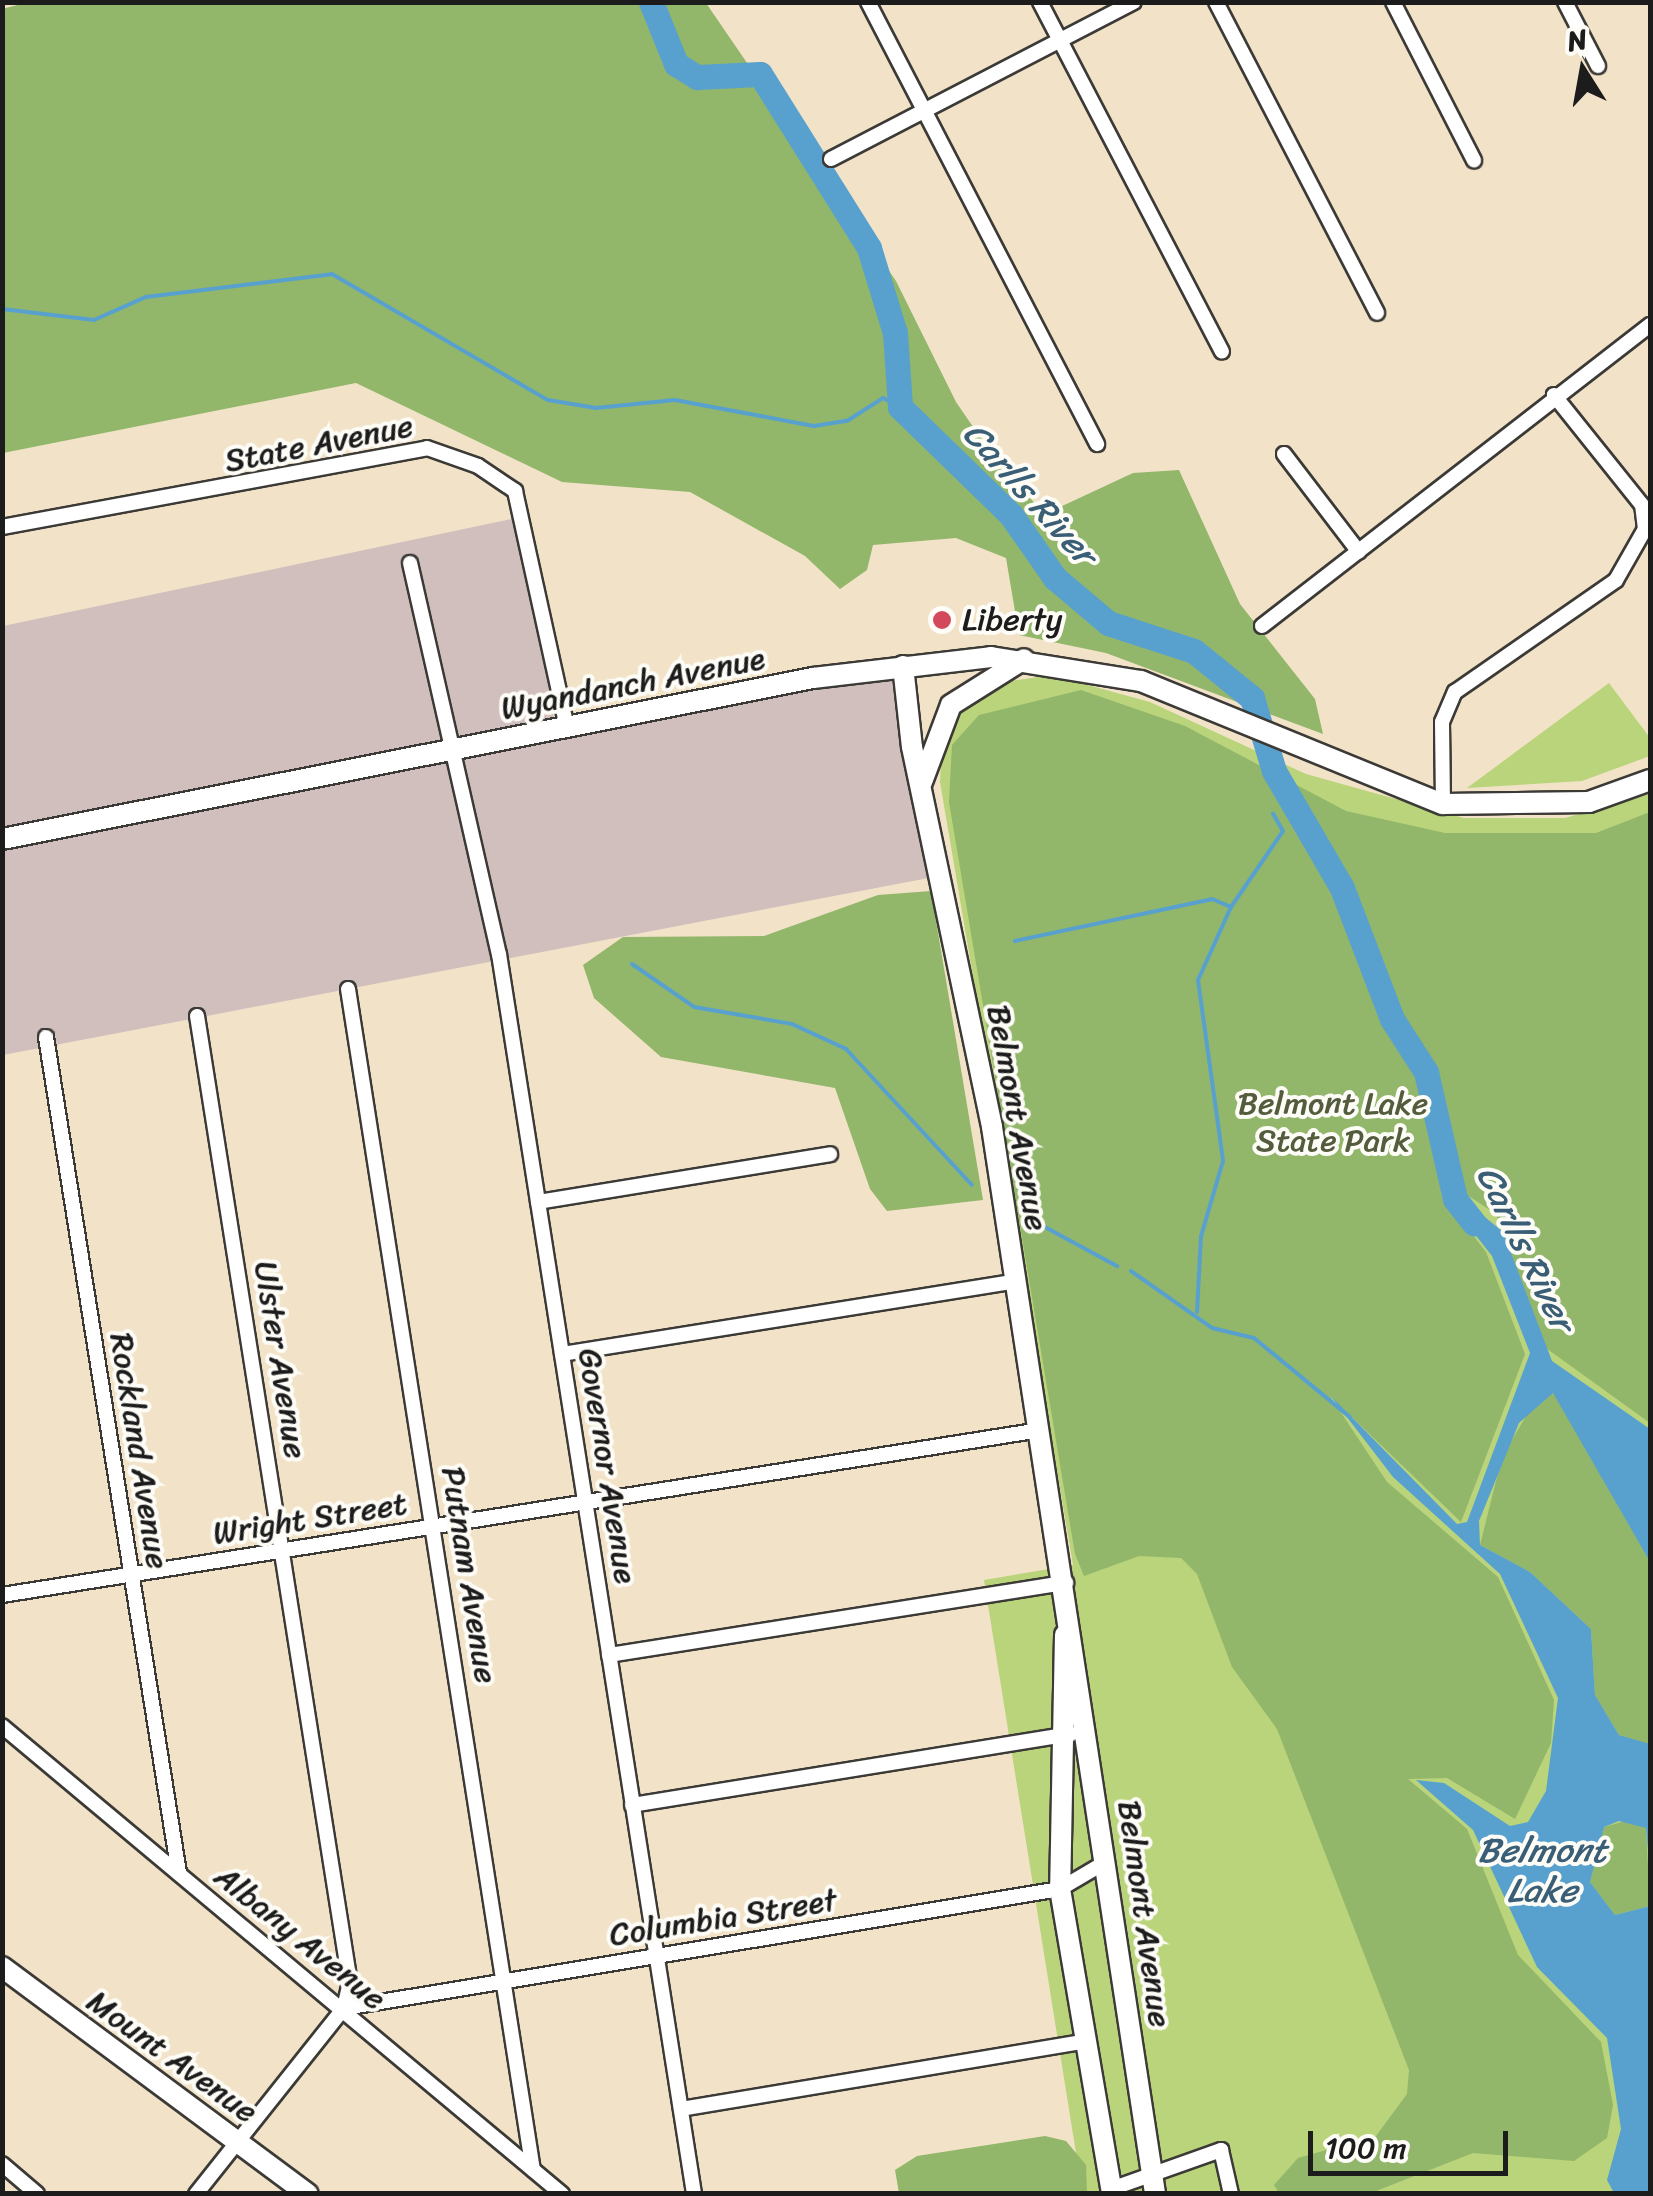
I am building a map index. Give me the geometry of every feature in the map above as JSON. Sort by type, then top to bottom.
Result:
[{"type":"street","points":[[868,2],[1097,444]]},
{"type":"street","points":[[1040,2],[1222,352]]},
{"type":"street","points":[[831,159],[1134,2]]},
{"type":"street","points":[[1216,2],[1377,313]]},
{"type":"street","points":[[1393,2],[1474,160]]},
{"type":"street","points":[[1565,2],[1598,66]]},
{"type":"street","points":[[1262,626],[1650,325]]},
{"type":"street","points":[[1554,396],[1642,505],[1646,529],[1616,580],[1455,692],[1442,722],[1443,804],[1589,802],[1650,780]]},
{"type":"street","name":"State Avenue","points":[[2,527],[428,448],[515,491],[566,728]]},
{"type":"street","points":[[1284,454],[1360,552]]},
{"type":"street","name":"Governor Avenue","points":[[410,564],[448,751],[499,954],[694,2194]]},
{"type":"street","points":[[920,789],[951,705],[1024,659]]},
{"type":"street","name":"Wyandanch Avenue","points":[[2,839],[903,666],[1024,659],[1096,668],[1443,804]]},
{"type":"street","name":"Belmont Avenue","points":[[903,666],[920,789],[1016,1281],[1066,1583],[1155,2194]]},
{"type":"street","name":"Putnam Avenue","points":[[348,988],[534,2170]]},
{"type":"street","name":"Ulster Avenue","points":[[196,1016],[350,1983],[344,2008]]},
{"type":"street","name":"Rockland Avenue","points":[[46,1037],[179,1874]]},
{"type":"street","points":[[538,1202],[830,1154]]},
{"type":"street","points":[[562,1354],[1016,1281]]},
{"type":"street","name":"Wright Street","points":[[2,1595],[1040,1430]]},
{"type":"street","points":[[609,1655],[1066,1583]]},
{"type":"street","name":"Belmont Avenue","points":[[1066,1583],[1060,1889],[1081,2042],[1111,2191]]},
{"type":"street","name":"Albany Avenue","points":[[2,1726],[562,2194]]},
{"type":"street","points":[[632,1806],[1090,1731]]},
{"type":"street","name":"Columbia Street","points":[[344,2008],[1060,1889],[1104,1863]]},
{"type":"street","name":"Mount Avenue","points":[[2,1967],[308,2194]]},
{"type":"street","points":[[196,2194],[344,2008]]},
{"type":"street","points":[[681,2109],[1081,2042]]},
{"type":"street","points":[[1111,2191],[1151,2167],[1220,2150],[1232,2194]]},
{"type":"street","points":[[2,2164],[37,2194]]},
{"type":"shaded area","points":[[521,517],[556,730],[903,666],[939,876],[3,1055],[3,626]]},
{"type":"green space","points":[[29,2],[706,3],[896,281],[956,402],[1000,466],[1045,514],[1133,473],[1179,470],[1240,604],[1315,699],[1323,734],[1106,653],[1019,635],[1006,558],[956,538],[873,545],[867,570],[840,589],[805,556],[690,492],[562,482],[356,383],[3,453],[2,9]]},
{"type":"green space","name":"Belmont Lake State Park","points":[[1051,675],[1150,702],[1306,774],[1464,818],[1565,818],[1650,794],[1650,2193],[1026,2193],[1081,2184],[984,1580],[1073,1565],[940,782],[942,739],[959,708],[990,684]]},
{"type":"green space","points":[[1609,683],[1650,738],[1650,756],[1582,781],[1467,788]]},
{"type":"green space","name":"Belmont Lake State Park","points":[[1081,690],[1185,726],[1346,811],[1445,833],[1596,833],[1650,812],[1650,1423],[1546,1348],[1496,1214],[1455,1187],[1441,1194],[1486,1252],[1525,1354],[1461,1522],[1330,1396],[1387,1482],[1498,1577],[1554,1700],[1551,1743],[1515,1819],[1447,1778],[1408,1779],[1467,1829],[1518,1955],[1601,2042],[1613,2105],[1607,2138],[1574,2161],[1473,2153],[1371,2193],[1279,2193],[1274,2185],[1298,2158],[1376,2136],[1407,2094],[1409,2070],[1277,1729],[1232,1667],[1197,1574],[1181,1558],[1139,1556],[1084,1576],[1075,1554],[949,802],[952,745],[979,715]]},
{"type":"green space","points":[[931,891],[983,1200],[887,1211],[870,1189],[835,1088],[661,1057],[594,998],[583,965],[623,937],[764,936],[878,895]]},
{"type":"green space","points":[[1554,1393],[1650,1562],[1649,1745],[1619,1735],[1595,1695],[1591,1629],[1530,1572],[1480,1545],[1502,1457],[1536,1399]]},
{"type":"green space","points":[[1632,1819],[1646,1828],[1650,1906],[1615,1915],[1590,1882],[1604,1827]]},
{"type":"green space","points":[[1045,2136],[1066,2141],[1086,2165],[1087,2193],[899,2193],[895,2170],[917,2156]]},
{"type":"water","name":"Belmont Lake","points":[[1462,1198],[1503,1232],[1552,1361],[1650,1429],[1650,1562],[1553,1393],[1519,1423],[1479,1521],[1480,1545],[1530,1572],[1591,1629],[1595,1695],[1619,1735],[1650,1744],[1650,1872],[1646,1828],[1619,1821],[1604,1827],[1590,1882],[1615,1915],[1650,1906],[1650,2193],[1614,2193],[1607,2180],[1621,2129],[1607,2038],[1537,1967],[1473,1830],[1416,1780],[1444,1783],[1510,1826],[1528,1822],[1546,1791],[1558,1698],[1500,1574],[1393,1477],[1330,1395],[1457,1524],[1467,1522],[1530,1353],[1492,1256],[1449,1201]]},
{"type":"waterway","name":"Carlls River","points":[[651,2],[676,64],[697,77],[760,74],[869,248],[895,333],[900,407],[1011,515],[1055,578],[1108,623],[1194,651],[1252,698],[1274,771],[1342,888],[1392,1019],[1426,1072],[1455,1199],[1474,1223]]},
{"type":"waterway","points":[[2,309],[94,320],[146,297],[332,274],[548,400],[596,408],[675,400],[814,426],[847,421],[883,398],[900,407]]},
{"type":"waterway","points":[[1231,907],[1283,831],[1273,814]]},
{"type":"waterway","points":[[1015,941],[1212,899],[1231,907],[1198,980],[1223,1161],[1201,1236],[1197,1312]]},
{"type":"waterway","points":[[632,964],[694,1007],[792,1024],[846,1049],[972,1185]]},
{"type":"waterway","points":[[1032,1220],[1117,1266]]},
{"type":"waterway","points":[[1131,1271],[1212,1328],[1254,1338],[1350,1417]]},
{"type":"place","name":"Liberty","points":[[942,620]]}]
